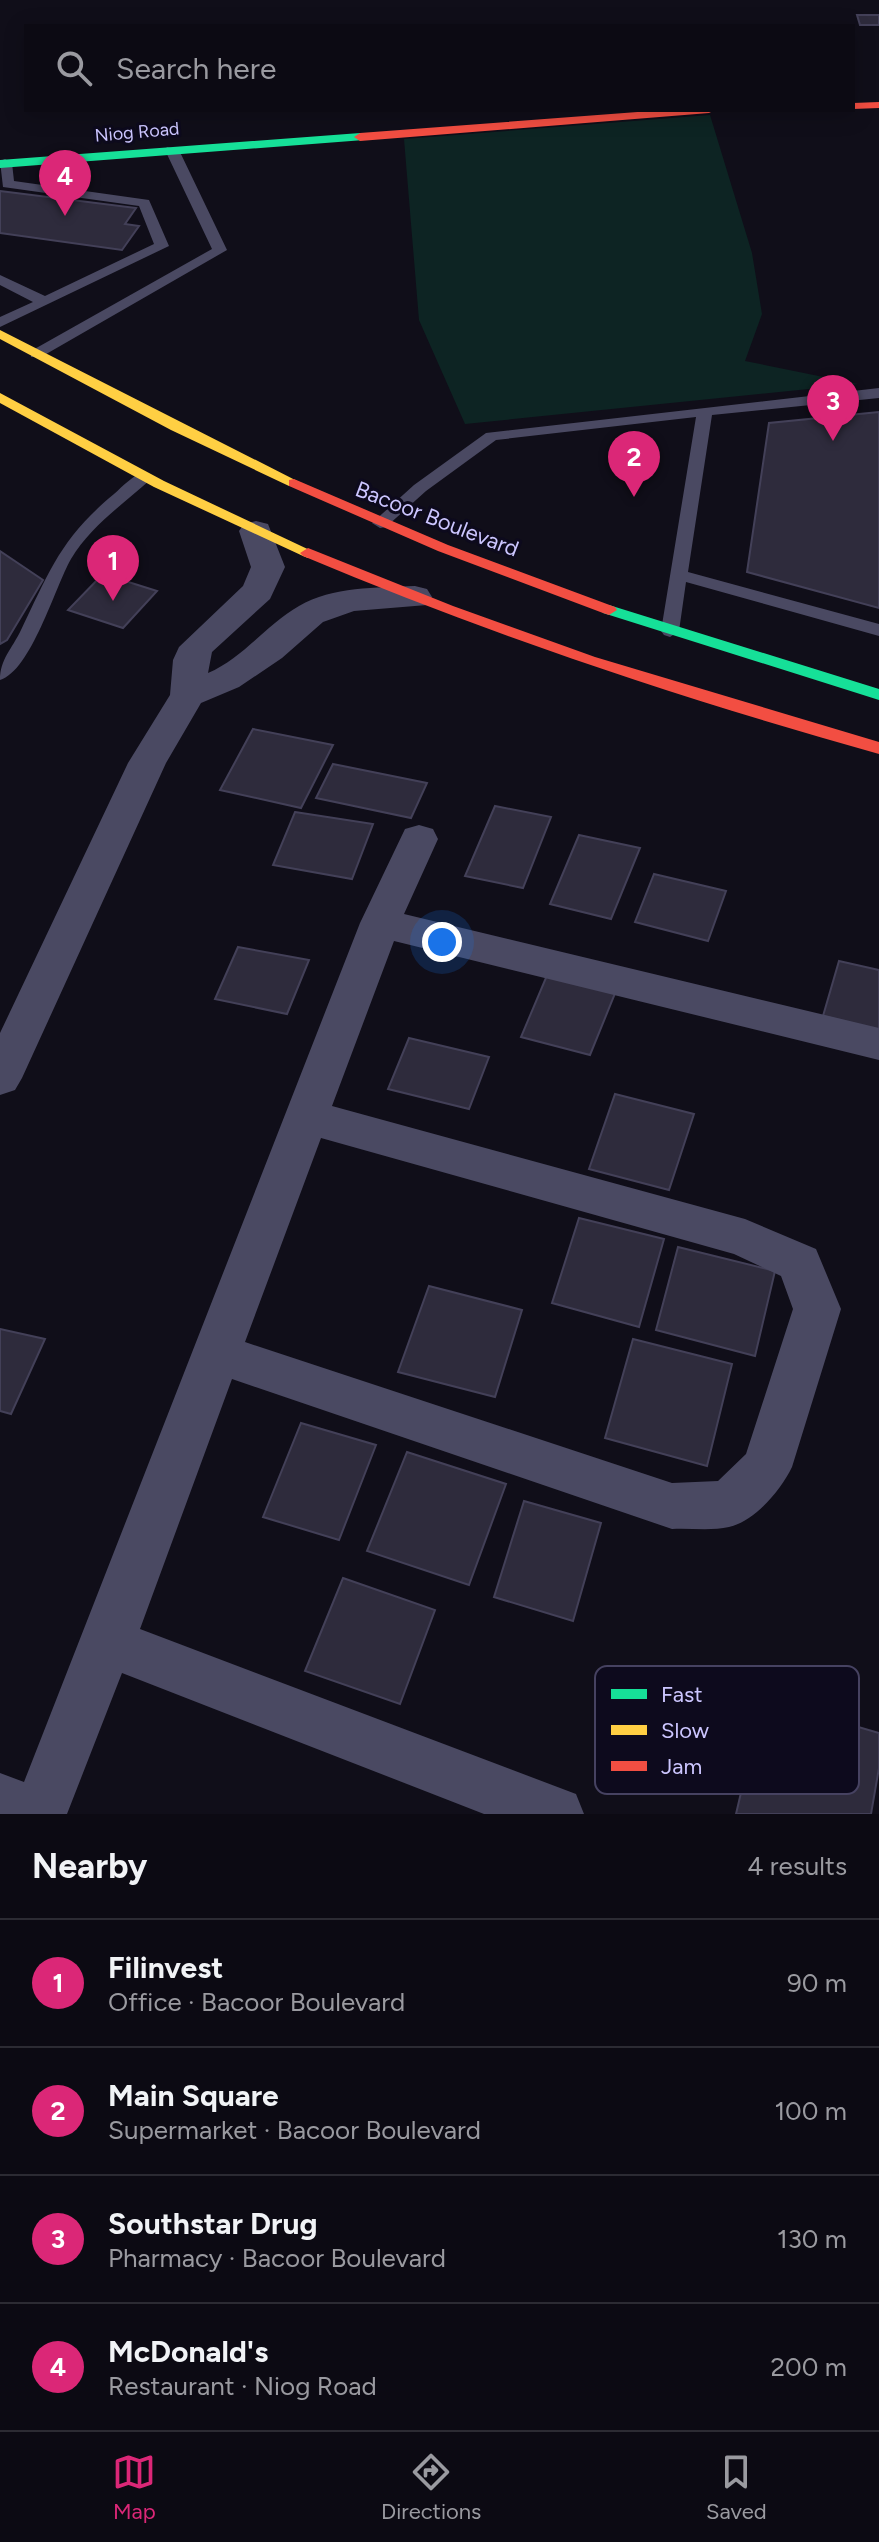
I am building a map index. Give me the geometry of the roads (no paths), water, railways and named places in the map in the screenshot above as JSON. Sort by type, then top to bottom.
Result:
[{"type":"main road","points":[[855,106],[879,105]]},
{"type":"main road","name":"Niog Road","points":[[3,164],[682,112]]},
{"type":"main road","name":"Bacoor Boulevard","points":[[0,334],[178,430],[380,523],[666,637],[879,695]]},
{"type":"main road","points":[[0,397],[144,477],[256,531],[415,597],[879,748]]},
{"type":"street","points":[[0,1078],[147,763],[188,695],[191,660],[197,647],[258,591],[268,567],[256,531]]},
{"type":"street","points":[[188,695],[226,679],[269,650],[311,614],[350,600],[415,597]]},
{"type":"street","points":[[0,1801],[37,1814],[108,1642],[380,923],[419,839]]},
{"type":"street","points":[[380,923],[879,1044]]},
{"type":"street","points":[[216,1353],[672,1506],[729,1504],[767,1467],[817,1309],[800,1263],[745,1238],[305,1116]]},
{"type":"street","points":[[108,1642],[556,1814]]},
{"type":"lane","points":[[36,354],[220,250],[172,150]]},
{"type":"lane","points":[[0,323],[162,246],[144,203],[8,184],[3,164]]},
{"type":"lane","points":[[0,279],[45,302]]},
{"type":"lane","points":[[380,523],[420,488],[492,436],[879,393]]},
{"type":"lane","points":[[666,637],[681,575],[705,411]]},
{"type":"lane","points":[[0,674],[32,627],[61,561],[74,542],[144,477]]},
{"type":"lane","points":[[681,575],[879,630]]},
{"type":"place","name":"McDonald's","points":[[65,216]]},
{"type":"place","name":"Southstar Drug","points":[[833,441]]},
{"type":"place","name":"Main Square","points":[[634,497]]},
{"type":"place","name":"Filinvest","points":[[113,601]]}]
